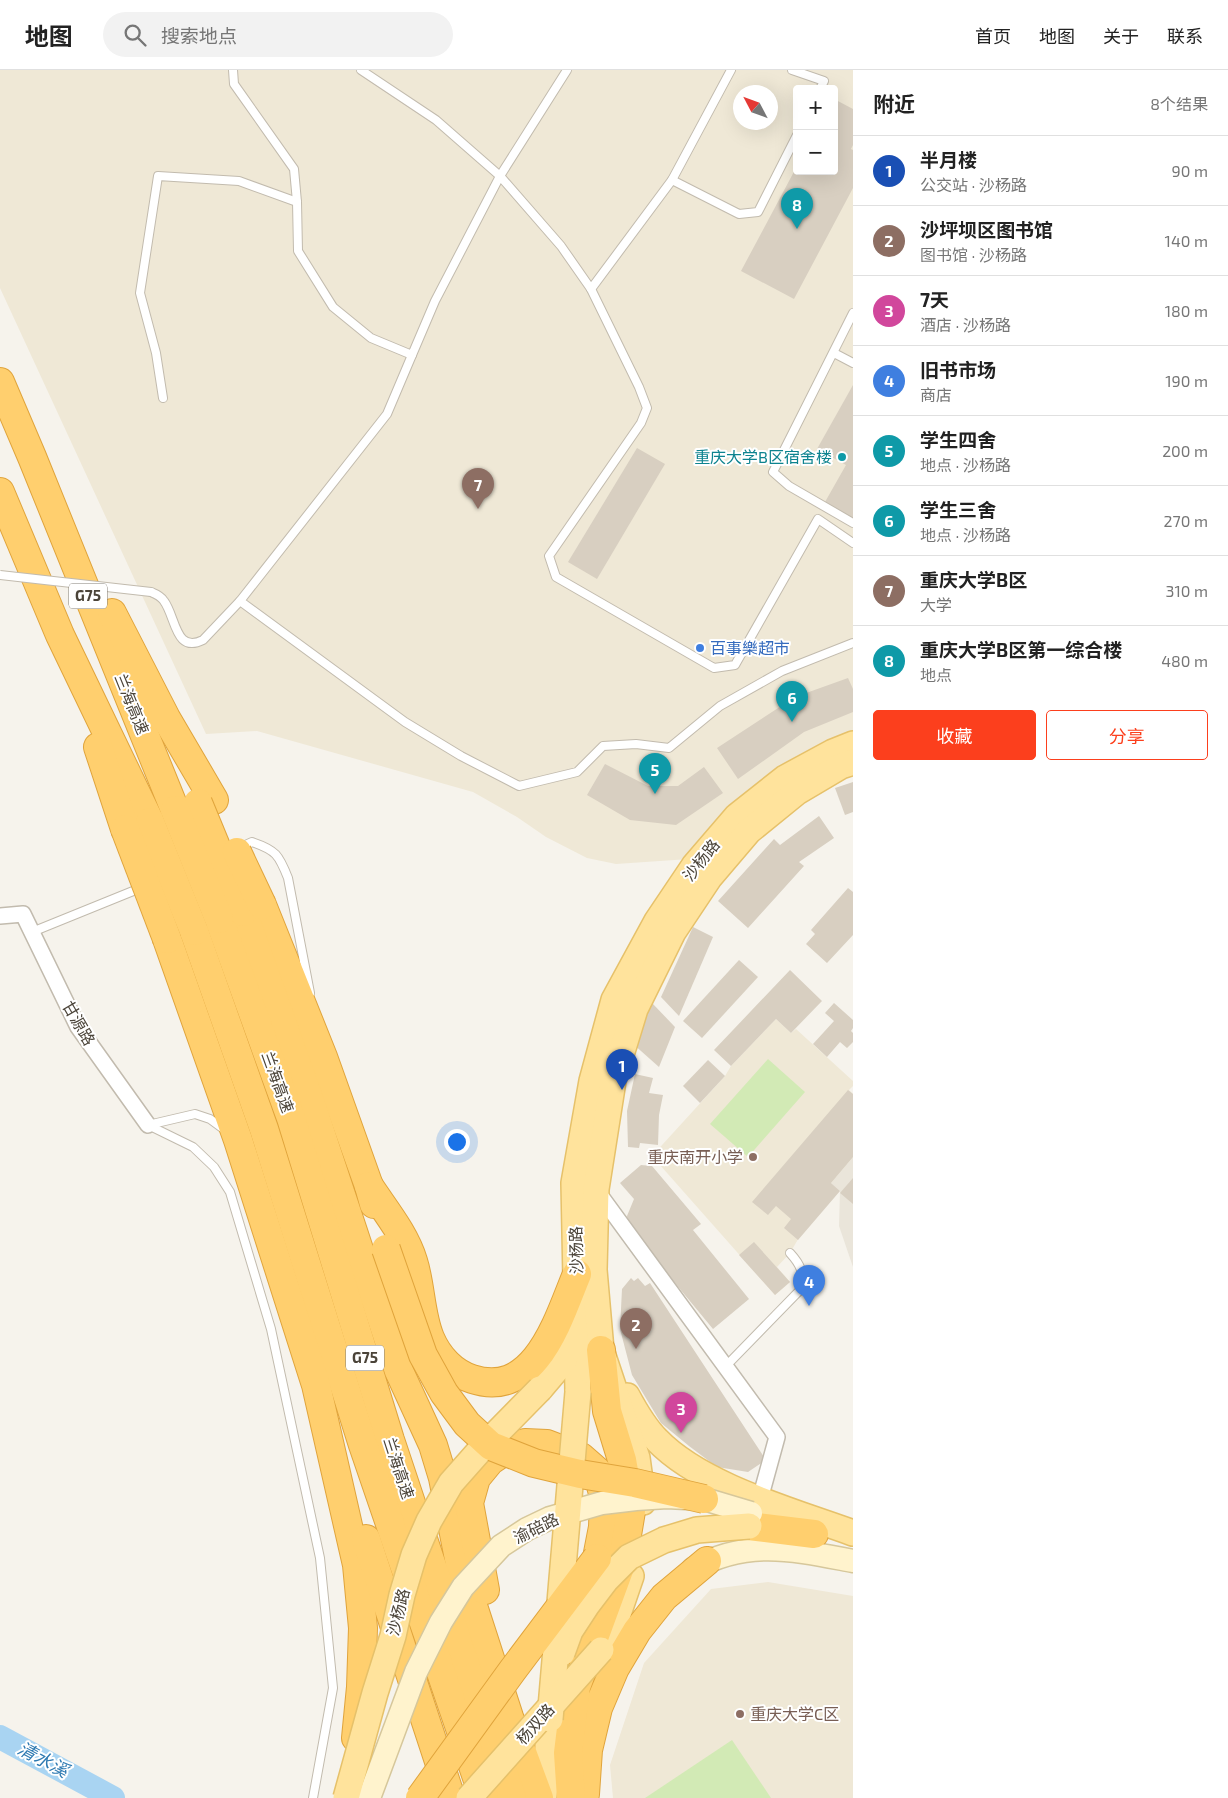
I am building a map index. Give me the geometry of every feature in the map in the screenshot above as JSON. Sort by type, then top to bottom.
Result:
[{"type":"highway","name":"兰海高速","points":[[0,382],[32,457],[196,804],[241,912],[291,1118],[393,1449],[512,1798]]},
{"type":"highway","points":[[32,457],[166,718],[196,804],[241,912],[313,1110],[399,1371],[432,1445],[443,1478],[461,1569],[539,1798]]},
{"type":"highway","name":"G75","points":[[0,492],[138,826]]},
{"type":"highway","name":"兰海高速","points":[[138,826],[194,931],[264,1129],[363,1445],[484,1798]]},
{"type":"highway","points":[[138,826],[167,939],[238,1140],[451,1798]]},
{"type":"highway","points":[[241,912],[323,1057],[369,1186],[386,1249],[423,1354],[444,1393],[467,1424],[491,1446],[534,1463],[580,1474],[634,1483],[704,1500]]},
{"type":"highway","points":[[369,1186],[407,1244],[414,1261],[430,1338],[447,1364],[460,1375],[474,1380],[491,1382],[508,1380],[526,1369],[541,1353],[553,1333],[576,1274]]},
{"type":"highway","points":[[571,1798],[568,1753],[576,1687],[623,1559],[631,1511],[622,1460],[607,1411],[601,1350]]},
{"type":"highway","points":[[399,1371],[422,1393],[465,1415],[510,1428],[577,1439],[603,1460],[617,1491],[616,1524],[600,1561],[435,1798]]},
{"type":"highway","points":[[316,1385],[357,1564],[363,1628],[361,1687],[349,1787]]},
{"type":"highway","points":[[420,1798],[512,1671],[600,1561],[604,1497],[597,1471],[581,1457],[547,1444],[525,1443],[506,1450],[490,1461],[476,1478],[469,1503],[510,1717]]},
{"type":"highway","points":[[754,1512],[814,1534]]},
{"type":"highway","points":[[586,1798],[588,1750],[598,1708],[614,1668],[637,1631],[664,1597],[707,1561]]},
{"type":"main road","name":"沙杨路","points":[[349,1787],[393,1636],[402,1595],[414,1555],[429,1521],[451,1483],[563,1362],[577,1329],[574,1183],[592,1081],[614,1000],[662,913],[694,866],[737,816],[785,778],[833,752],[853,744]]},
{"type":"main road","name":"沙杨路","points":[[601,1650],[618,1614],[632,1572],[643,1510],[637,1458],[601,1350],[594,1270],[596,1189],[613,1081],[635,1009],[673,932],[709,878],[749,831],[796,792],[841,766],[853,762]]},
{"type":"main road","points":[[544,1798],[578,1392],[577,1329]]},
{"type":"main road","points":[[601,1350],[641,1421],[657,1440],[681,1460],[705,1475],[754,1512],[853,1532]]},
{"type":"main road","name":"渝碚路","points":[[369,1798],[416,1672],[440,1622],[463,1588],[501,1546],[527,1529],[550,1518],[602,1504],[667,1497],[704,1500],[754,1512]]},
{"type":"main road","points":[[550,1719],[563,1650],[570,1632],[586,1605],[606,1580],[630,1558],[664,1540],[754,1512]]},
{"type":"main road","points":[[814,1534],[853,1540]]},
{"type":"main road","points":[[601,1650],[659,1592],[707,1561],[736,1552],[764,1549],[793,1550],[853,1561]]},
{"type":"main road","name":"杨双路","points":[[469,1798],[601,1650]]},
{"type":"street","name":"甘源路","points":[[0,916],[23,914],[78,1027],[148,1125]]},
{"type":"street","points":[[596,1189],[777,1437],[754,1512]]},
{"type":"lane","points":[[233,70],[234,84],[294,169],[298,251],[333,307],[371,338],[412,355]]},
{"type":"lane","points":[[361,70],[436,120],[500,176],[560,246],[591,289],[639,386],[647,408],[641,423],[549,556],[556,578],[714,668],[735,665],[818,519],[853,543]]},
{"type":"lane","points":[[0,575],[151,592],[160,596],[165,602],[180,636],[189,643],[196,644],[203,640],[240,601],[387,414],[435,302],[500,176],[567,70]]},
{"type":"lane","points":[[591,289],[672,180],[731,70]]},
{"type":"lane","points":[[792,70],[824,81],[822,85]]},
{"type":"lane","points":[[672,180],[739,214],[758,212],[793,143]]},
{"type":"lane","points":[[163,398],[156,353],[140,293],[158,176],[239,181],[297,202]]},
{"type":"lane","points":[[853,313],[773,472],[789,486],[853,523]]},
{"type":"lane","points":[[834,353],[853,363]]},
{"type":"lane","points":[[240,601],[404,722],[461,756],[519,786],[577,772],[603,746],[636,744],[669,748],[720,706],[782,671],[853,643]]},
{"type":"lane","points":[[216,857],[252,842],[270,848],[281,860],[288,878],[312,1000]]},
{"type":"lane","points":[[188,868],[206,861]]},
{"type":"lane","points":[[160,880],[179,872]]},
{"type":"lane","points":[[32,932],[151,883]]},
{"type":"lane","points":[[313,1010],[323,1057]]},
{"type":"lane","points":[[148,1125],[195,1114],[210,1119],[238,1140]]},
{"type":"lane","points":[[148,1125],[193,1147],[214,1167],[230,1192],[271,1329],[320,1558],[333,1688],[313,1798]]},
{"type":"lane","points":[[726,1366],[802,1288],[803,1278],[800,1265],[790,1253]]},
{"type":"shaded area","points":[[0,70],[853,70],[853,738],[689,859],[616,864],[587,858],[546,837],[517,817],[473,792],[257,731],[206,734],[0,288]]},
{"type":"shaded area","name":"重庆南开小学","points":[[776,1019],[791,1033],[796,1029],[853,1081],[853,1086],[849,1090],[853,1094],[853,1157],[831,1183],[790,1253],[777,1267],[790,1282],[775,1295],[652,1156],[725,1076],[731,1066]]},
{"type":"shaded area","points":[[853,1157],[853,1267],[839,1226],[840,1191],[831,1183]]},
{"type":"shaded area","name":"重庆大学C区","points":[[768,1582],[853,1596],[853,1798],[613,1798],[610,1765],[644,1663],[711,1589]]},
{"type":"green space","points":[[768,1059],[805,1092],[748,1157],[710,1124]]},
{"type":"green space","points":[[732,1740],[771,1798],[645,1798]]},
{"type":"building","points":[[838,101],[853,109],[853,145],[851,149],[853,150],[853,188],[794,299],[741,271],[793,174],[838,175]]},
{"type":"building","name":"重庆大学B区宿舍楼","points":[[853,385],[853,518],[825,502],[846,465],[817,449]]},
{"type":"building","points":[[637,448],[665,464],[597,579],[568,562]]},
{"type":"building","points":[[848,678],[853,689],[853,712],[804,732],[738,779],[717,748],[795,697]]},
{"type":"building","points":[[605,764],[648,786],[678,786],[704,767],[723,793],[676,825],[630,820],[587,795]]},
{"type":"building","points":[[853,782],[853,812],[845,815],[835,788]]},
{"type":"building","points":[[819,816],[834,838],[799,862],[804,866],[748,928],[718,901],[774,839],[780,845]]},
{"type":"building","points":[[848,888],[853,892],[853,935],[827,963],[806,944],[815,934],[811,930]]},
{"type":"building","points":[[693,927],[713,937],[679,1016],[661,997]]},
{"type":"building","points":[[739,960],[758,977],[702,1038],[683,1021]]},
{"type":"building","points":[[790,970],[822,1001],[791,1033],[776,1019],[731,1066],[714,1050]]},
{"type":"building","points":[[652,1003],[675,1027],[659,1067],[632,1043]]},
{"type":"building","points":[[834,1003],[853,1020],[851,1031],[853,1033],[853,1042],[847,1048],[840,1042],[827,1057],[813,1044],[834,1021],[825,1013]]},
{"type":"building","points":[[708,1060],[725,1076],[700,1103],[683,1086]]},
{"type":"building","points":[[635,1074],[653,1078],[649,1093],[663,1095],[659,1115],[658,1145],[640,1143],[639,1148],[628,1147],[627,1111]]},
{"type":"building","points":[[848,1090],[853,1094],[853,1157],[831,1183],[840,1191],[798,1240],[784,1228],[791,1219],[776,1206],[768,1215],[752,1202]]},
{"type":"building","points":[[641,1165],[652,1166],[701,1224],[693,1230],[749,1299],[713,1329],[628,1226],[627,1216],[634,1199],[620,1183]]},
{"type":"building","points":[[853,1178],[853,1204],[840,1193]]},
{"type":"building","points":[[754,1242],[790,1282],[775,1295],[739,1255]]},
{"type":"building","points":[[631,1278],[634,1281],[638,1278],[645,1286],[650,1283],[766,1460],[748,1472],[717,1467],[661,1423],[632,1375],[620,1329],[622,1289]]},
{"type":"waterway","name":"清水溪","points":[[0,1737],[113,1798]]},
{"type":"place","name":"重庆大学B区第一综合楼","points":[[797,229]]},
{"type":"place","name":"重庆大学B区宿舍楼","points":[[842,457]]},
{"type":"place","name":"重庆大学B区","points":[[478,509]]},
{"type":"place","name":"百事樂超市","points":[[700,648]]},
{"type":"place","name":"学生三舍","points":[[792,722]]},
{"type":"place","name":"学生四舍","points":[[655,794]]},
{"type":"place","name":"半月楼","points":[[622,1090]]},
{"type":"place","name":"重庆南开小学","points":[[753,1157]]},
{"type":"place","name":"旧书市场","points":[[809,1306]]},
{"type":"place","name":"沙坪坝区图书馆","points":[[636,1349]]},
{"type":"place","name":"7天","points":[[681,1433]]},
{"type":"place","name":"重庆大学C区","points":[[740,1714]]}]
